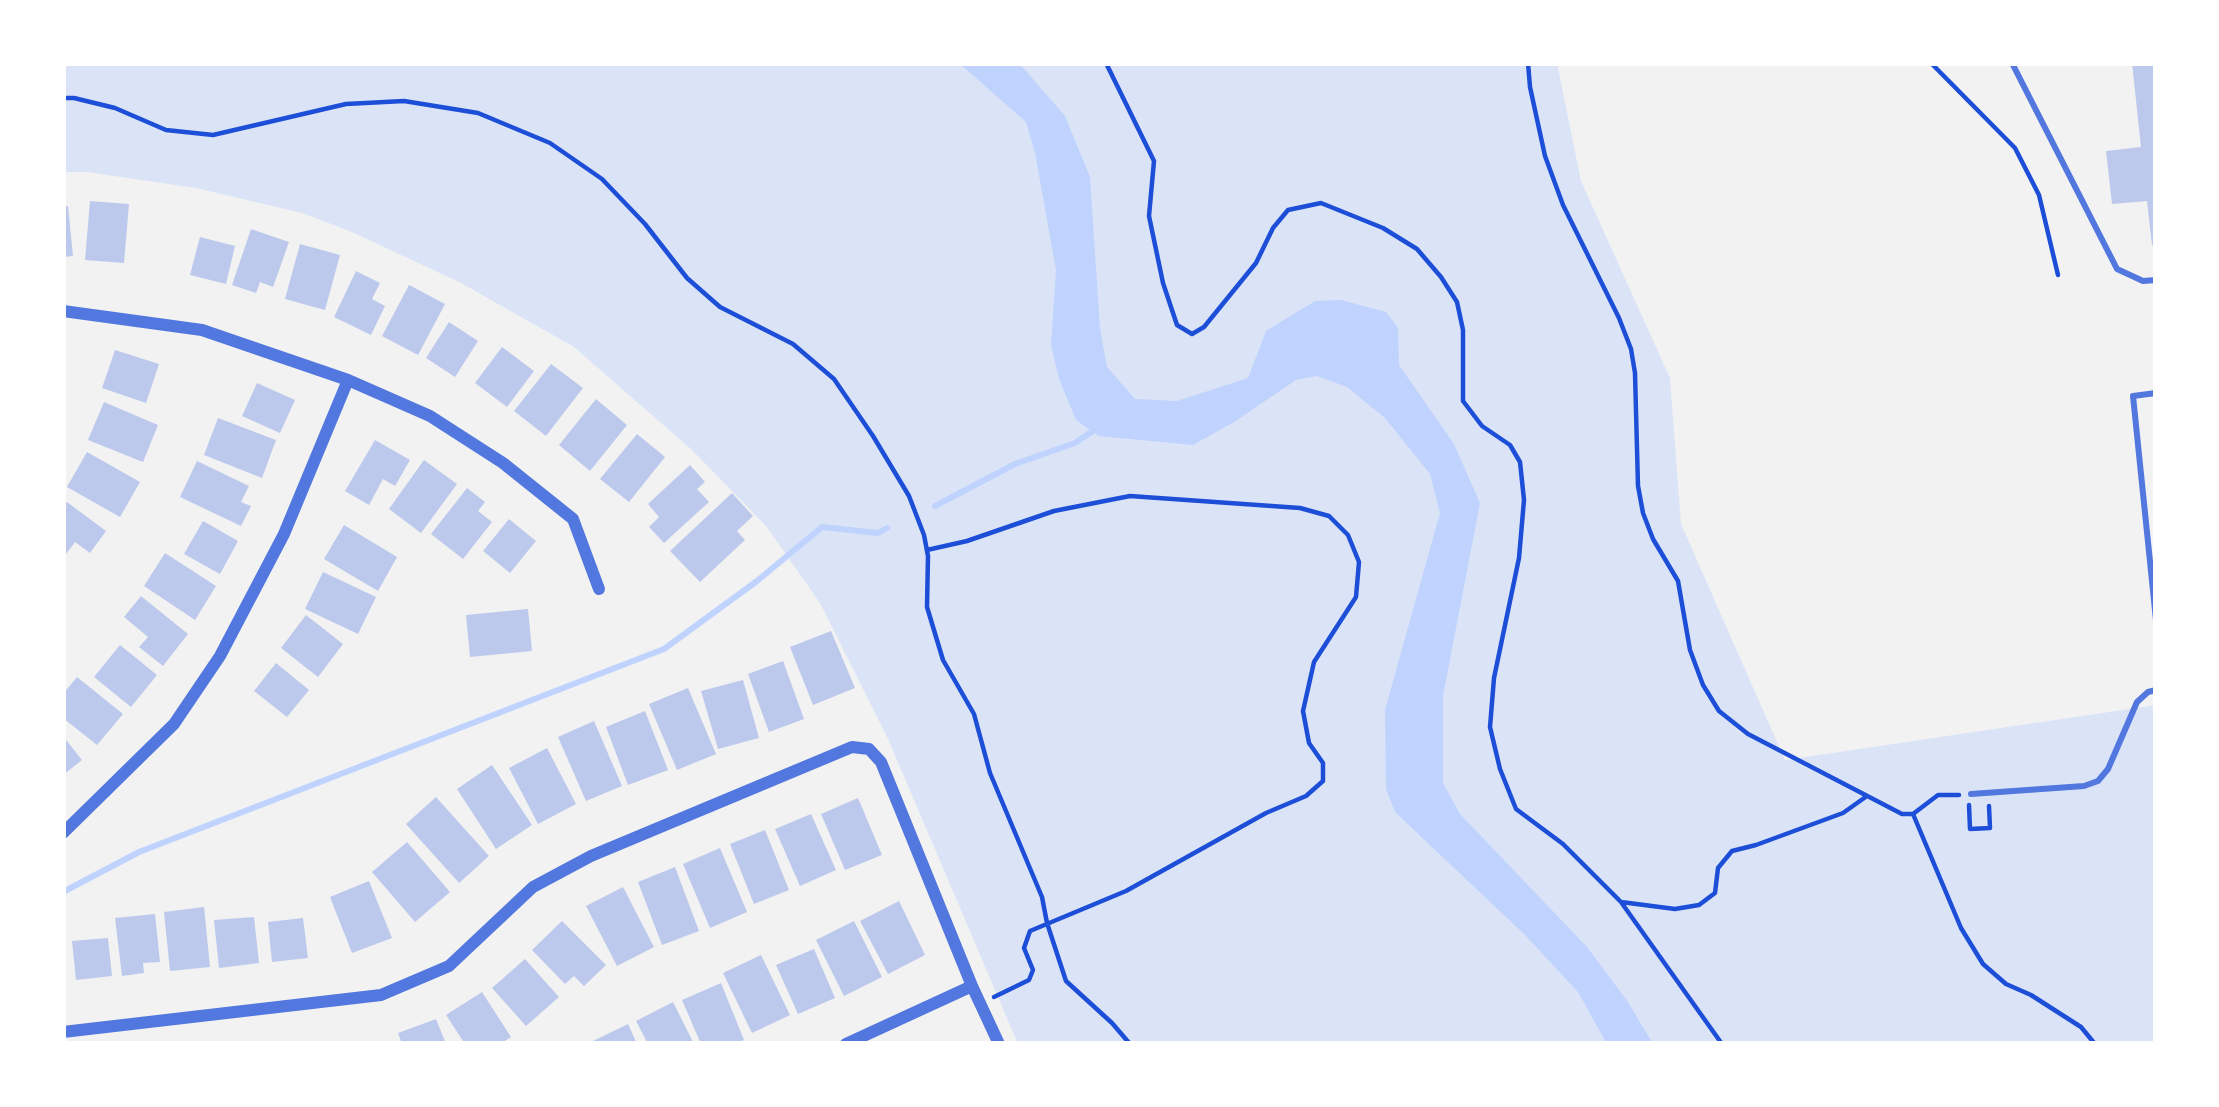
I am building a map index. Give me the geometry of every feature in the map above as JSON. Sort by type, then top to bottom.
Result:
[{"type":"street","points":[[63,328],[65,311],[202,330],[348,380],[430,416],[573,519],[598,589]]},
{"type":"street","points":[[63,833],[174,724],[220,656],[284,533],[348,380]]},
{"type":"street","points":[[63,1032],[381,995],[448,966],[533,886],[591,856],[852,747],[869,749],[881,762],[999,1044]]},
{"type":"street","points":[[846,1044],[972,986]]},
{"type":"lane","points":[[2012,63],[2116,269],[2156,280]]},
{"type":"lane","points":[[2156,393],[2133,396],[2156,620]]},
{"type":"lane","points":[[1969,794],[2098,781],[2138,702],[2156,689]]},
{"type":"path","points":[[1106,63],[1154,161],[1149,216],[1177,326],[1192,334],[1204,327],[1256,263],[1288,210],[1322,203],[1417,249],[1457,302],[1463,330],[1463,401],[1481,426],[1510,445],[1520,462],[1524,500],[1519,558],[1500,642],[1490,727],[1500,769],[1516,809],[1563,844],[1621,902],[1722,1044]]},
{"type":"path","points":[[1528,63],[1545,156],[1563,206],[1631,349],[1642,513],[1678,580],[1690,650],[1719,711],[1748,734],[1902,814],[1913,814],[1938,795],[1969,794],[1970,829],[1990,828],[1989,806]]},
{"type":"path","points":[[1930,63],[2015,148],[2039,195],[2058,275]]},
{"type":"path","points":[[63,98],[115,108],[166,130],[213,135],[346,104],[404,101],[478,113],[550,143],[602,178],[687,278],[720,307],[793,344],[834,379],[909,496],[927,550],[927,607],[943,660],[974,714],[990,772],[1042,897],[1066,981],[1130,1044]]},
{"type":"path","points":[[927,550],[1054,511],[1130,496],[1300,508],[1329,516],[1348,535],[1359,562],[1355,597],[1315,662],[1303,711],[1309,742],[1323,763],[1323,782],[1306,796],[1266,813],[1126,891],[1030,931],[1024,948],[1032,962],[1030,980],[994,997]]},
{"type":"path","points":[[1621,902],[1675,909],[1699,905],[1714,892],[1718,868],[1732,850],[1843,812],[1868,796]]},
{"type":"path","points":[[1913,814],[1961,928],[1983,964],[2006,984],[2081,1027],[2095,1044]]},
{"type":"shaded area","points":[[63,63],[1557,63],[1581,181],[1670,378],[1681,524],[1785,760],[2156,705],[2156,1044],[1018,1044],[888,739],[820,603],[766,526],[692,450],[574,347],[461,283],[302,213],[196,188],[63,172]]},
{"type":"water","points":[[959,63],[1019,63],[1065,116],[1090,177],[1107,367],[1135,399],[1177,401],[1248,378],[1266,331],[1315,301],[1341,300],[1386,312],[1398,328],[1399,365],[1454,444],[1480,503],[1443,696],[1443,783],[1460,814],[1587,947],[1653,1044],[1607,1044],[1578,992],[1395,812],[1386,789],[1385,710],[1440,513],[1430,474],[1385,418],[1347,387],[1317,376],[1296,380],[1193,445],[1099,436],[1076,420],[1051,345],[1056,270],[1026,122]]},
{"type":"building","points":[[2132,63],[2156,63],[2156,244],[2152,245],[2147,201],[2112,204],[2106,151],[2141,147]]},
{"type":"building","points":[[90,201],[129,204],[124,263],[85,260]]},
{"type":"building","points":[[68,206],[73,256],[63,257],[63,207]]},
{"type":"building","points":[[251,229],[289,242],[273,287],[260,282],[256,293],[232,285]]},
{"type":"building","points":[[200,237],[235,246],[226,284],[190,275]]},
{"type":"building","points":[[300,244],[340,255],[325,310],[285,299]]},
{"type":"building","points":[[356,271],[380,283],[372,299],[385,306],[371,335],[334,317]]},
{"type":"building","points":[[409,285],[445,304],[418,355],[382,336]]},
{"type":"building","points":[[449,322],[478,341],[455,377],[426,358]]},
{"type":"building","points":[[502,347],[534,371],[507,407],[475,383]]},
{"type":"building","points":[[115,350],[159,364],[146,403],[102,388]]},
{"type":"building","points":[[551,364],[583,388],[546,436],[514,411]]},
{"type":"building","points":[[257,383],[295,400],[280,433],[242,416]]},
{"type":"building","points":[[596,399],[627,425],[590,471],[559,445]]},
{"type":"building","points":[[104,402],[158,425],[143,462],[88,440]]},
{"type":"building","points":[[218,418],[276,440],[262,478],[204,455]]},
{"type":"building","points":[[637,434],[665,457],[629,502],[600,479]]},
{"type":"building","points":[[375,440],[410,460],[395,486],[383,479],[369,505],[345,491]]},
{"type":"building","points":[[87,452],[140,482],[120,517],[67,487]]},
{"type":"building","points":[[424,460],[457,484],[421,533],[389,509]]},
{"type":"building","points":[[197,461],[249,486],[241,502],[251,506],[241,526],[180,497]]},
{"type":"building","points":[[690,465],[705,482],[697,489],[709,502],[664,543],[649,527],[659,517],[648,504]]},
{"type":"building","points":[[467,488],[485,502],[478,511],[492,522],[463,559],[431,534]]},
{"type":"building","points":[[732,493],[753,516],[737,531],[745,540],[700,582],[670,551]]},
{"type":"building","points":[[67,502],[106,531],[90,553],[75,542],[66,554],[63,551]]},
{"type":"building","points":[[509,519],[536,541],[510,573],[483,551]]},
{"type":"building","points":[[203,521],[238,541],[220,574],[184,554]]},
{"type":"building","points":[[344,525],[397,557],[378,591],[324,559]]},
{"type":"building","points":[[165,553],[216,586],[195,620],[144,586]]},
{"type":"building","points":[[323,572],[376,597],[358,634],[305,609]]},
{"type":"building","points":[[141,596],[188,634],[163,666],[139,647],[148,637],[124,617]]},
{"type":"building","points":[[528,609],[532,651],[470,657],[466,615]]},
{"type":"building","points":[[306,615],[343,644],[318,677],[281,648]]},
{"type":"building","points":[[831,631],[855,688],[813,705],[790,647]]},
{"type":"building","points":[[120,645],[157,675],[131,707],[94,677]]},
{"type":"building","points":[[783,661],[804,719],[769,732],[748,674]]},
{"type":"building","points":[[276,663],[309,690],[287,717],[254,691]]},
{"type":"building","points":[[77,677],[123,714],[97,745],[63,718],[63,694]]},
{"type":"building","points":[[743,680],[759,738],[718,749],[701,691]]},
{"type":"building","points":[[688,688],[716,754],[677,770],[649,704]]},
{"type":"building","points":[[645,711],[668,770],[628,785],[606,727]]},
{"type":"building","points":[[594,721],[622,786],[586,801],[558,737]]},
{"type":"building","points":[[63,736],[82,760],[63,775]]},
{"type":"building","points":[[547,748],[576,804],[538,824],[509,768]]},
{"type":"building","points":[[492,765],[532,825],[496,849],[457,789]]},
{"type":"building","points":[[436,797],[489,856],[459,883],[406,824]]},
{"type":"building","points":[[858,798],[882,855],[845,870],[821,814]]},
{"type":"building","points":[[811,814],[836,870],[800,886],[775,829]]},
{"type":"building","points":[[765,830],[789,890],[754,904],[730,844]]},
{"type":"building","points":[[407,842],[450,892],[415,922],[372,872]]},
{"type":"building","points":[[720,848],[747,912],[710,928],[683,864]]},
{"type":"building","points":[[675,867],[699,931],[662,945],[638,882]]},
{"type":"building","points":[[369,881],[392,938],[352,953],[330,897]]},
{"type":"building","points":[[623,887],[654,947],[617,966],[586,906]]},
{"type":"building","points":[[899,901],[925,955],[888,974],[860,921]]},
{"type":"building","points":[[204,907],[210,967],[170,971],[164,912]]},
{"type":"building","points":[[155,914],[160,962],[143,963],[144,973],[122,976],[115,918]]},
{"type":"building","points":[[254,917],[259,963],[219,968],[214,920]]},
{"type":"building","points":[[303,918],[308,958],[272,962],[268,922]]},
{"type":"building","points":[[562,921],[606,965],[584,986],[574,976],[565,984],[532,950]]},
{"type":"building","points":[[854,921],[882,977],[844,996],[816,940]]},
{"type":"building","points":[[108,938],[112,976],[76,980],[72,941]]},
{"type":"building","points":[[814,949],[835,998],[798,1014],[776,965]]},
{"type":"building","points":[[761,955],[790,1015],[752,1033],[723,973]]},
{"type":"building","points":[[525,959],[559,997],[526,1026],[492,988]]},
{"type":"building","points":[[721,983],[744,1040],[701,1044],[682,1000]]},
{"type":"building","points":[[482,992],[511,1037],[500,1044],[465,1044],[446,1015]]},
{"type":"building","points":[[673,1002],[694,1044],[648,1044],[636,1021]]},
{"type":"building","points":[[436,1019],[446,1044],[402,1044],[398,1033]]},
{"type":"building","points":[[628,1024],[637,1044],[594,1044],[593,1041]]},
{"type":"waterway","points":[[935,506],[1015,464],[1075,443],[1099,427]]},
{"type":"waterway","points":[[63,892],[139,852],[664,649],[822,527],[878,533],[887,528]]}]
